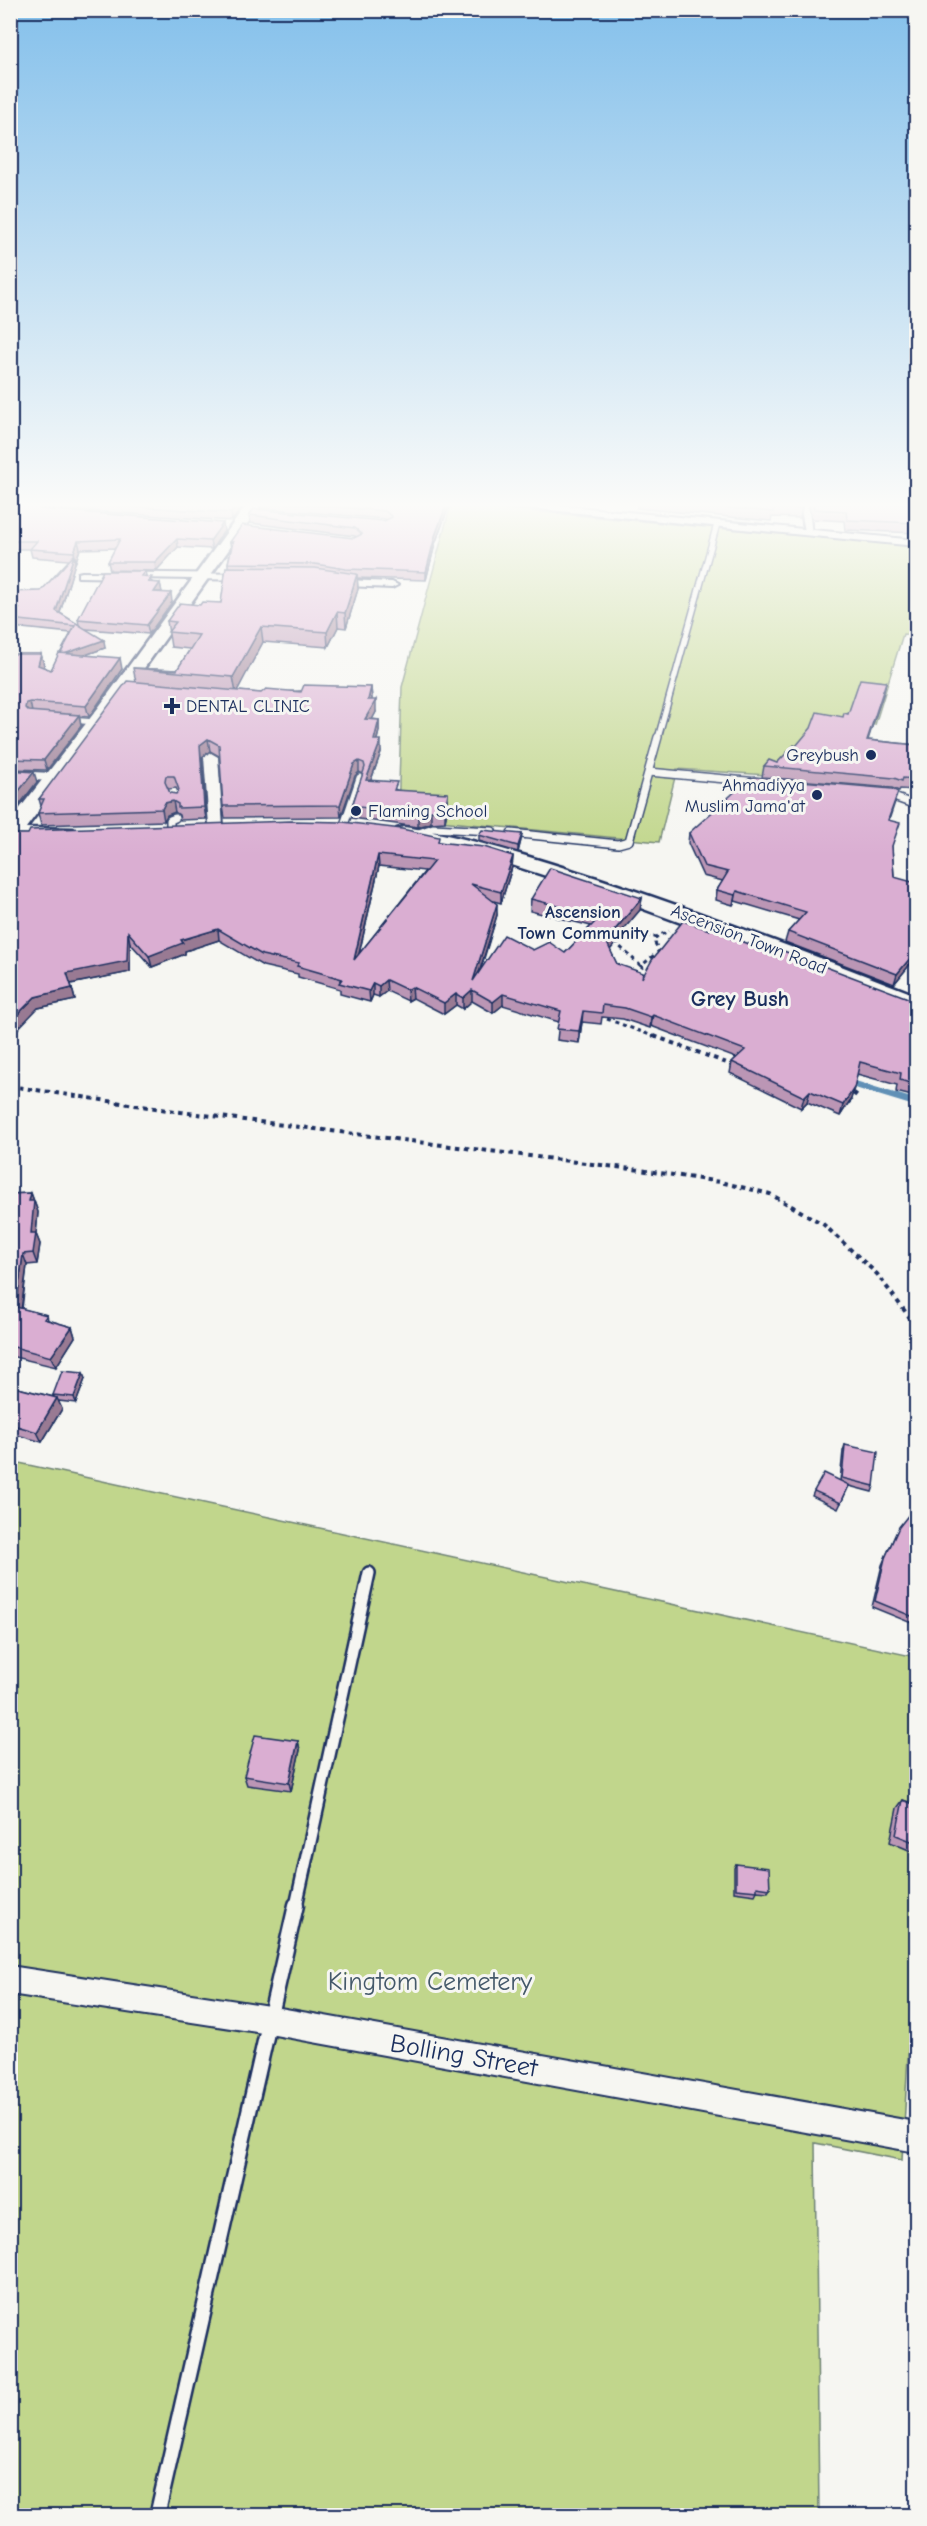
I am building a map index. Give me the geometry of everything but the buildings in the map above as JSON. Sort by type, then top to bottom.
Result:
[{"type":"main road","points":[[11,834],[96,722],[127,688],[172,621]]},
{"type":"main road","points":[[146,830],[172,824],[226,826]]},
{"type":"main road","name":"Ascension Town Road","points":[[322,825],[344,825],[416,834],[487,851],[649,902],[789,952],[916,1003]]},
{"type":"main road","points":[[11,834],[90,832]]},
{"type":"street","points":[[211,757],[226,826]]},
{"type":"street","points":[[10,775],[54,777]]},
{"type":"street","name":"Bolling Street","points":[[10,1980],[269,2020],[916,2137]]},
{"type":"lane","points":[[416,834],[433,828],[460,828],[618,844],[629,841],[690,621]]},
{"type":"lane","points":[[60,719],[96,722]]},
{"type":"lane","points":[[649,772],[771,783]]},
{"type":"lane","points":[[344,825],[360,778]]},
{"type":"lane","points":[[880,794],[891,794],[916,805]]},
{"type":"lane","points":[[158,2516],[253,2101],[369,1574]]},
{"type":"path","points":[[655,979],[617,944],[633,934],[656,937],[665,931],[674,932]]},
{"type":"path","points":[[641,966],[658,951],[655,943],[656,937]]},
{"type":"path","points":[[607,1019],[737,1067]]},
{"type":"path","points":[[10,1086],[181,1112],[640,1170],[720,1182],[770,1194],[823,1224],[877,1274],[916,1326]]},
{"type":"path","points":[[845,1107],[858,1092]]},
{"type":"green space","points":[[420,621],[916,621],[916,635],[903,634],[875,725],[843,720],[855,781],[677,769],[659,842],[398,817],[402,687]]},
{"type":"green space","name":"Kingtom Cemetery","points":[[10,1461],[916,1657],[916,1918],[902,2160],[815,2143],[819,2515],[11,2515]]},
{"type":"waterway","points":[[847,1082],[916,1103]]},
{"type":"place","name":"DENTAL CLINIC","points":[[172,706]]},
{"type":"place","name":"Greybush","points":[[871,755]]},
{"type":"place","name":"Ahmadiyya Muslim Jama'at","points":[[817,795]]},
{"type":"place","name":"Flaming School","points":[[356,811]]},
{"type":"district","name":"Ascension Town Community","points":[[583,922]]},
{"type":"district","name":"Grey Bush","points":[[740,998]]}]
